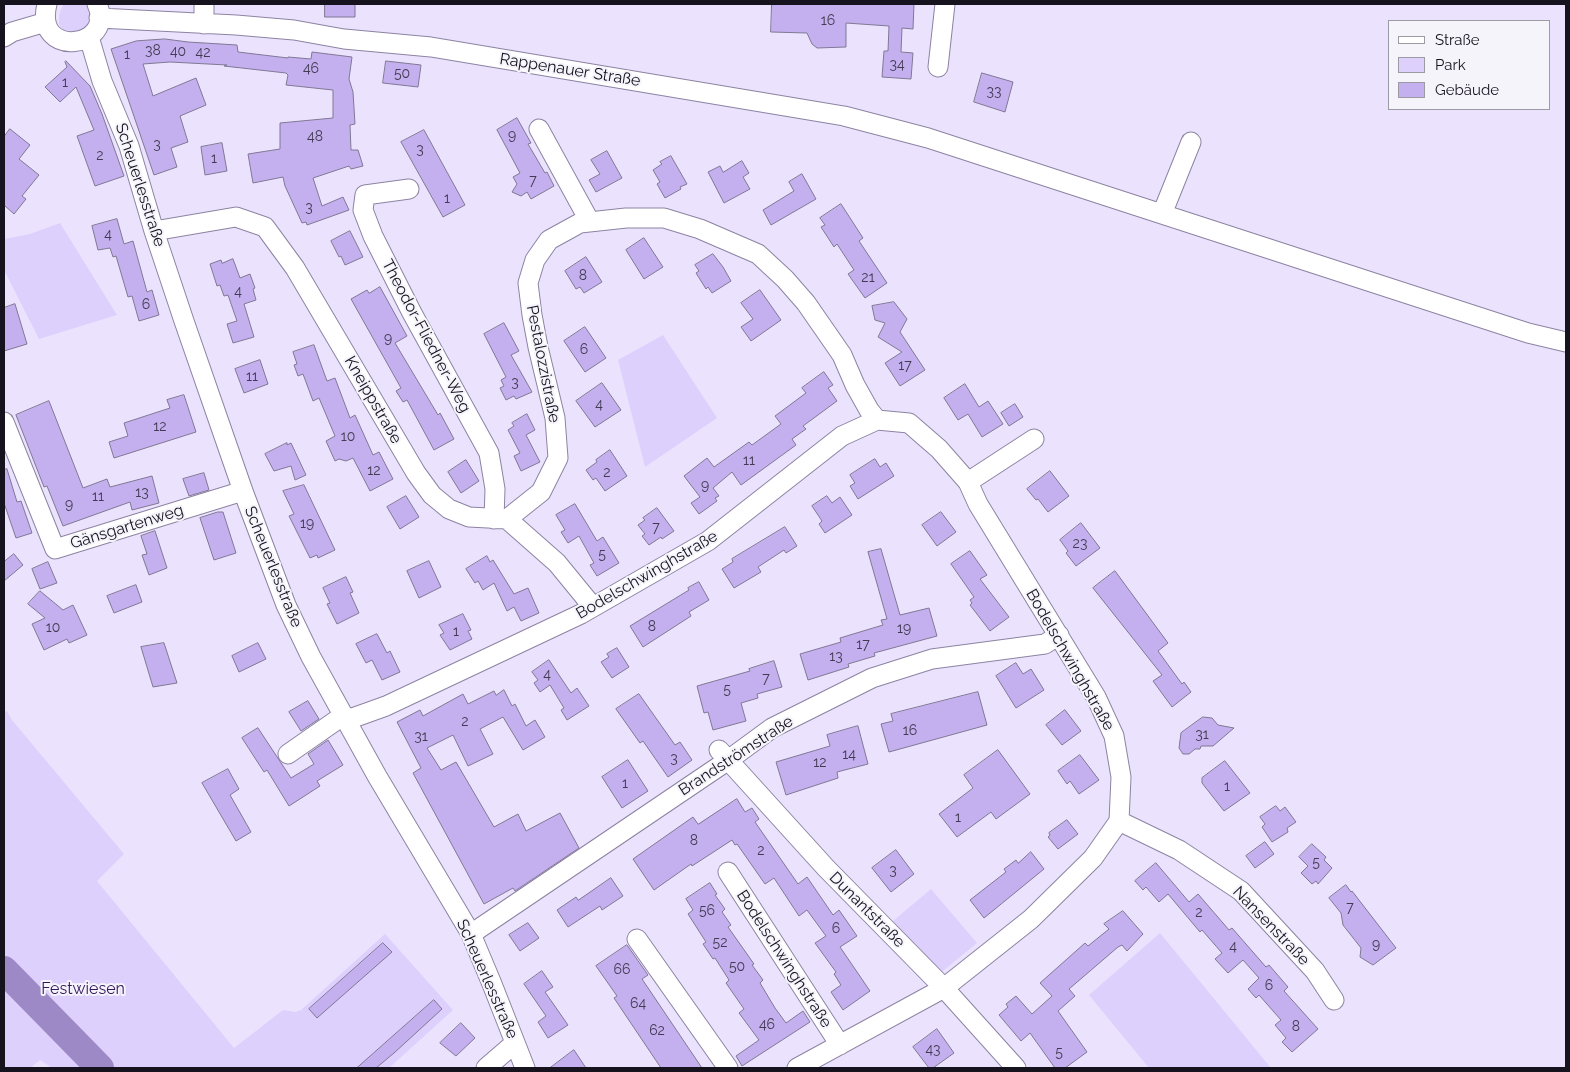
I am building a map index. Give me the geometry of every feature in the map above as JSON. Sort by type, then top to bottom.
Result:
[{"type":"street","points":[[204,4],[204,24]]},
{"type":"street","points":[[938,67],[945,4]]},
{"type":"street","points":[[4,37],[46,13],[48,29],[55,37],[70,43],[79,42],[89,38],[97,27],[98,11]]},
{"type":"street","name":"Rappenauer Straße","points":[[98,11],[204,24],[294,30],[344,38],[430,47],[844,116],[928,138],[1528,333],[1566,342]]},
{"type":"street","name":"Scheuerlesstraße","points":[[89,38],[102,81],[129,146],[154,231],[244,491],[286,605],[311,656],[377,776],[470,934],[525,1068]]},
{"type":"street","points":[[539,129],[590,222]]},
{"type":"street","points":[[1162,214],[1191,142]]},
{"type":"street","name":"Theodor-Fliedner-Weg","points":[[409,189],[365,195],[363,210],[373,236],[399,287],[489,453],[501,519]]},
{"type":"street","name":"Kneippstraße","points":[[154,231],[236,217],[265,227],[295,268],[416,473],[432,495],[449,509],[469,517],[501,519]]},
{"type":"street","name":"Pestalozzistraße","points":[[501,519],[541,492],[558,458],[555,418],[536,339],[528,283],[535,260],[548,240],[580,223],[626,218],[664,218],[700,229],[758,254],[785,279],[806,303],[842,355],[869,410],[877,420]]},
{"type":"street","name":"Bodelschwinghstraße","points":[[288,754],[345,718],[386,706],[573,619],[708,541],[842,436],[877,420],[909,423],[939,449],[968,482],[978,504],[1096,697],[1114,736],[1121,777],[1119,820],[1093,858],[1031,919],[944,988],[797,1068]]},
{"type":"street","name":"Gänsgartenweg","points":[[4,422],[55,549],[244,491]]},
{"type":"street","points":[[968,482],[1034,439]]},
{"type":"street","points":[[501,519],[557,564],[593,607]]},
{"type":"street","name":"Brandströmstraße","points":[[470,934],[723,755],[772,728],[872,678],[932,659],[1045,644],[1059,635]]},
{"type":"street","name":"Dunantstraße","points":[[723,755],[826,868],[944,988],[1016,1068]]},
{"type":"street","name":"Nansenstraße","points":[[1119,820],[1178,850],[1241,891],[1315,971],[1334,1000]]},
{"type":"street","name":"Bodelschwinghstraße","points":[[728,872],[840,1045]]},
{"type":"street","points":[[637,939],[728,1068]]},
{"type":"street","points":[[486,1068],[515,1043]]},
{"type":"green space","points":[[64,4],[88,4],[94,17],[85,32],[68,33],[61,28],[59,16]]},
{"type":"green space","points":[[60,223],[117,315],[39,339],[4,270],[4,239],[30,234]]},
{"type":"green space","points":[[663,335],[717,418],[645,467],[618,360]]},
{"type":"green space","name":"Festwiesen","points":[[7,711],[12,720],[124,854],[97,881],[234,1048],[283,1010],[295,1012],[301,1010],[385,934],[453,1010],[389,1068],[52,1068],[40,1060],[30,1068],[4,1068],[4,712]]},
{"type":"green space","points":[[931,889],[977,943],[938,975],[893,921]]},
{"type":"green space","points":[[1160,933],[1271,1068],[1149,1068],[1089,995]]},
{"type":"building","points":[[325,4],[355,4],[355,17],[325,17]]},
{"type":"building","points":[[772,4],[914,4],[913,29],[902,28],[901,52],[913,53],[911,79],[882,77],[884,51],[888,51],[889,26],[846,23],[846,47],[817,48],[812,44],[807,33],[771,32]]},
{"type":"building","points":[[165,39],[237,45],[238,52],[288,58],[311,59],[312,52],[352,57],[349,79],[353,92],[355,124],[350,125],[351,150],[358,150],[363,166],[351,169],[349,166],[313,178],[322,206],[343,197],[349,210],[307,225],[306,222],[302,223],[285,186],[283,177],[253,183],[248,154],[280,149],[280,123],[333,118],[333,90],[286,85],[288,75],[286,73],[224,66],[227,65],[170,62],[143,64],[153,96],[196,78],[206,105],[180,116],[188,142],[171,148],[177,167],[154,175],[111,49],[136,41]]},
{"type":"building","points":[[66,61],[90,86],[124,176],[95,186],[77,136],[94,130],[76,87],[60,102],[45,87],[67,67]]},
{"type":"building","points":[[386,61],[421,65],[418,87],[383,83]]},
{"type":"building","points":[[982,73],[1013,82],[1005,112],[974,102]]},
{"type":"building","points":[[517,118],[531,143],[528,144],[554,186],[531,199],[527,192],[521,196],[512,192],[517,184],[513,177],[520,173],[497,130]]},
{"type":"building","points":[[10,129],[30,145],[19,159],[39,175],[22,196],[26,199],[14,214],[4,205],[4,137]]},
{"type":"building","points":[[424,130],[465,205],[443,217],[401,142]]},
{"type":"building","points":[[222,143],[227,171],[205,175],[201,147]]},
{"type":"building","points":[[607,151],[622,178],[596,192],[589,180],[600,174],[591,160]]},
{"type":"building","points":[[671,156],[687,184],[665,198],[657,184],[660,182],[653,170],[662,164],[660,162]]},
{"type":"building","points":[[742,161],[749,173],[743,177],[750,189],[724,203],[708,172],[720,166],[723,172]]},
{"type":"building","points":[[802,174],[816,199],[771,225],[763,210],[794,191],[789,182]]},
{"type":"building","points":[[841,204],[863,238],[859,241],[887,283],[865,298],[848,274],[854,270],[837,244],[834,247],[821,227],[825,225],[820,218]]},
{"type":"building","points":[[117,219],[124,244],[133,241],[147,292],[152,290],[159,315],[139,321],[132,296],[128,297],[116,256],[113,257],[110,248],[98,250],[92,226]]},
{"type":"building","points":[[350,231],[363,257],[345,265],[331,241]]},
{"type":"building","points":[[644,238],[663,267],[644,279],[626,250]]},
{"type":"building","points":[[713,254],[731,281],[712,293],[708,287],[706,289],[696,273],[699,271],[695,265]]},
{"type":"building","points":[[586,257],[602,282],[584,293],[580,287],[576,289],[565,271]]},
{"type":"building","points":[[233,259],[240,278],[250,274],[255,288],[253,289],[256,300],[244,304],[254,337],[233,343],[227,324],[237,321],[228,295],[224,296],[220,285],[217,286],[210,264],[221,260],[222,263]]},
{"type":"building","points":[[380,287],[407,336],[395,343],[438,415],[440,413],[454,439],[434,450],[407,400],[403,402],[396,391],[401,388],[351,299],[367,290],[369,293]]},
{"type":"building","points":[[760,290],[781,320],[751,341],[741,327],[753,319],[741,303]]},
{"type":"building","points":[[894,302],[907,319],[900,332],[925,370],[900,386],[885,363],[902,352],[878,337],[885,323],[875,320],[872,306]]},
{"type":"building","points":[[15,304],[27,344],[4,351],[4,308]]},
{"type":"building","points":[[504,323],[519,351],[511,355],[532,392],[516,399],[514,396],[506,400],[500,388],[504,386],[501,380],[506,377],[484,334]]},
{"type":"building","points":[[585,327],[606,358],[585,372],[564,341]]},
{"type":"building","points":[[314,345],[327,381],[335,378],[350,418],[355,415],[373,455],[379,452],[393,479],[370,491],[353,458],[346,461],[339,459],[335,461],[326,441],[335,436],[319,398],[313,401],[303,374],[298,376],[294,365],[297,364],[293,352]]},
{"type":"building","points":[[260,360],[268,384],[244,393],[235,369]]},
{"type":"building","points":[[824,372],[833,385],[828,388],[837,401],[803,426],[806,429],[792,439],[796,445],[741,485],[732,472],[713,488],[719,496],[715,498],[717,501],[699,514],[691,503],[700,497],[684,476],[707,458],[714,467],[749,442],[752,445],[781,424],[775,416],[806,393],[802,388]]},
{"type":"building","points":[[602,383],[621,410],[595,427],[576,401]]},
{"type":"building","points":[[965,384],[979,407],[988,401],[1003,424],[982,437],[968,414],[958,420],[944,398]]},
{"type":"building","points":[[184,395],[196,432],[114,458],[109,442],[128,436],[124,423],[170,408],[167,400]]},
{"type":"building","points":[[49,401],[83,488],[107,479],[110,487],[152,476],[159,503],[132,510],[130,502],[63,526],[47,486],[44,487],[16,415]]},
{"type":"building","points":[[1015,404],[1023,417],[1009,426],[1001,413]]},
{"type":"building","points":[[527,414],[535,430],[526,435],[540,462],[521,471],[514,456],[520,453],[508,430],[514,426],[512,423]]},
{"type":"building","points":[[287,443],[287,445],[291,443],[306,475],[295,480],[291,466],[274,471],[265,454]]},
{"type":"building","points":[[610,450],[627,476],[605,491],[596,478],[593,480],[586,470]]},
{"type":"building","points":[[875,459],[880,467],[886,463],[894,476],[858,499],[850,486],[855,483],[850,475]]},
{"type":"building","points":[[466,460],[479,481],[461,493],[448,472]]},
{"type":"building","points":[[7,469],[17,502],[21,501],[32,533],[16,538],[4,503],[4,470]]},
{"type":"building","points":[[1050,471],[1069,496],[1048,512],[1027,489]]},
{"type":"building","points":[[204,473],[209,490],[189,496],[183,479]]},
{"type":"building","points":[[304,485],[335,550],[318,558],[317,555],[310,558],[289,516],[294,514],[283,491]]},
{"type":"building","points":[[406,496],[419,517],[400,529],[387,507]]},
{"type":"building","points":[[827,496],[832,503],[840,497],[852,515],[825,533],[819,524],[822,521],[812,506]]},
{"type":"building","points":[[575,504],[597,541],[603,537],[619,563],[597,576],[590,565],[594,563],[579,536],[568,543],[561,532],[565,530],[556,515]]},
{"type":"building","points":[[657,508],[674,531],[649,545],[642,536],[645,534],[638,525],[645,520],[643,518]]},
{"type":"building","points":[[223,512],[236,553],[214,560],[200,518]]},
{"type":"building","points":[[941,512],[956,532],[937,546],[922,525]]},
{"type":"building","points":[[1081,523],[1100,548],[1076,566],[1066,553],[1068,551],[1060,540]]},
{"type":"building","points":[[785,527],[797,546],[786,553],[784,550],[758,567],[761,572],[734,588],[722,569],[733,562],[732,559]]},
{"type":"building","points":[[155,531],[167,568],[149,575],[142,555],[147,554],[141,536]]},
{"type":"building","points":[[881,549],[900,615],[929,608],[937,636],[874,653],[875,656],[848,664],[849,667],[808,680],[800,654],[841,642],[840,638],[883,625],[881,620],[887,619],[868,552]]},
{"type":"building","points":[[970,551],[987,575],[980,579],[1009,617],[990,631],[970,605],[972,603],[970,600],[974,597],[951,564]]},
{"type":"building","points":[[14,554],[23,565],[4,581],[4,562]]},
{"type":"building","points":[[487,556],[490,562],[493,560],[514,594],[528,588],[539,613],[521,621],[514,607],[507,611],[494,583],[483,590],[478,581],[475,583],[466,569]]},
{"type":"building","points":[[429,561],[441,587],[419,598],[407,571]]},
{"type":"building","points":[[48,562],[57,583],[40,589],[32,569]]},
{"type":"building","points":[[1115,571],[1168,643],[1158,651],[1182,684],[1184,682],[1191,692],[1172,707],[1153,681],[1162,675],[1093,588]]},
{"type":"building","points":[[346,577],[353,592],[350,593],[359,613],[337,624],[327,604],[330,603],[323,588]]},
{"type":"building","points":[[699,582],[709,600],[689,612],[691,616],[643,647],[630,626]]},
{"type":"building","points":[[136,585],[142,602],[114,613],[107,596]]},
{"type":"building","points":[[40,591],[63,610],[73,605],[87,635],[69,643],[67,639],[44,650],[32,624],[45,618],[28,604]]},
{"type":"building","points":[[463,614],[471,630],[468,631],[472,639],[450,650],[440,635],[444,633],[439,625]]},
{"type":"building","points":[[377,634],[387,653],[390,651],[400,672],[382,680],[372,660],[366,663],[356,644]]},
{"type":"building","points":[[164,643],[177,683],[153,687],[141,647]]},
{"type":"building","points":[[258,643],[266,659],[239,672],[232,656]]},
{"type":"building","points":[[617,648],[629,667],[612,678],[601,662],[609,657],[607,654]]},
{"type":"building","points":[[549,660],[571,693],[577,688],[589,706],[567,720],[561,710],[564,708],[550,685],[540,692],[534,683],[538,680],[532,672]]},
{"type":"building","points":[[774,661],[782,687],[757,694],[758,698],[741,703],[746,721],[713,730],[708,712],[704,713],[697,686],[750,671],[749,669]]},
{"type":"building","points":[[1016,663],[1023,674],[1031,669],[1044,690],[1016,708],[996,676]]},
{"type":"building","points":[[504,690],[512,706],[515,704],[526,726],[535,720],[545,737],[523,750],[503,717],[480,729],[493,754],[468,766],[453,735],[427,748],[441,770],[456,762],[494,827],[518,814],[526,831],[560,813],[579,848],[515,891],[513,888],[484,904],[413,773],[421,768],[397,722],[420,710],[423,716],[463,694],[468,704],[494,691],[496,695]]},
{"type":"building","points":[[978,692],[987,725],[889,752],[881,724],[893,721],[891,714]]},
{"type":"building","points":[[639,694],[675,745],[680,742],[692,760],[668,777],[643,741],[640,743],[616,709]]},
{"type":"building","points":[[308,701],[319,719],[301,731],[289,712]]},
{"type":"building","points":[[1065,710],[1081,731],[1062,745],[1046,725]]},
{"type":"building","points":[[1203,717],[1212,718],[1218,725],[1234,728],[1213,746],[1201,746],[1200,749],[1195,749],[1189,754],[1183,754],[1179,748],[1181,733]]},
{"type":"building","points":[[858,726],[868,764],[837,772],[838,778],[786,795],[776,762],[830,746],[827,735]]},
{"type":"building","points":[[258,728],[291,778],[314,764],[308,754],[328,740],[343,765],[317,781],[320,786],[289,806],[267,770],[264,772],[242,738]]},
{"type":"building","points":[[998,750],[1030,794],[996,819],[991,812],[957,837],[939,814],[973,788],[964,775]]},
{"type":"building","points":[[1080,755],[1099,780],[1079,794],[1070,781],[1067,784],[1058,771]]},
{"type":"building","points":[[628,760],[648,791],[622,808],[602,777]]},
{"type":"building","points":[[1225,761],[1250,793],[1224,811],[1202,783],[1202,778]]},
{"type":"building","points":[[228,769],[239,789],[230,795],[251,832],[236,841],[202,783]]},
{"type":"building","points":[[737,799],[745,812],[752,808],[759,819],[755,822],[798,884],[807,877],[833,915],[839,910],[857,936],[840,947],[870,991],[843,1010],[831,992],[841,985],[834,974],[836,972],[815,943],[826,936],[807,910],[799,916],[774,878],[765,884],[737,844],[735,845],[732,840],[692,866],[691,864],[654,890],[633,859],[693,817],[698,824]]},
{"type":"building","points":[[1276,806],[1280,811],[1285,807],[1296,822],[1287,828],[1288,832],[1272,842],[1262,827],[1265,824],[1260,817]]},
{"type":"building","points":[[1067,820],[1078,834],[1058,849],[1048,837],[1049,833]]},
{"type":"building","points":[[1265,842],[1274,854],[1255,868],[1246,856]]},
{"type":"building","points":[[1312,844],[1326,857],[1324,860],[1332,868],[1318,884],[1316,881],[1312,884],[1301,873],[1308,866],[1299,857]]},
{"type":"building","points":[[896,850],[914,874],[891,892],[872,868]]},
{"type":"building","points":[[1031,852],[1044,869],[984,918],[970,900],[1006,872],[1004,869],[1016,860],[1018,863]]},
{"type":"building","points":[[1156,863],[1189,902],[1198,894],[1229,930],[1232,928],[1266,967],[1269,965],[1288,987],[1284,991],[1318,1029],[1292,1052],[1282,1042],[1286,1038],[1275,1025],[1281,1020],[1259,995],[1256,998],[1248,989],[1259,978],[1243,960],[1228,973],[1215,959],[1222,953],[1202,930],[1200,932],[1168,894],[1159,902],[1146,887],[1143,890],[1135,881]]},
{"type":"building","points":[[611,878],[623,896],[602,910],[600,906],[568,927],[557,910],[576,897],[578,900]]},
{"type":"building","points":[[710,883],[717,894],[715,895],[725,909],[722,912],[731,925],[728,927],[754,964],[752,965],[763,980],[760,983],[775,1008],[786,1023],[803,1011],[810,1022],[742,1066],[736,1056],[759,1040],[739,1013],[744,1009],[726,983],[729,980],[715,958],[713,959],[703,944],[706,942],[688,914],[693,910],[686,899]]},
{"type":"building","points":[[1346,885],[1396,948],[1373,965],[1360,957],[1361,948],[1343,925],[1341,913],[1329,898]]},
{"type":"building","points":[[1123,911],[1143,934],[1127,951],[1122,945],[1118,947],[1069,989],[1075,996],[1058,1011],[1087,1052],[1065,1068],[1055,1068],[1030,1033],[1021,1041],[999,1015],[1008,1007],[1006,1004],[1016,996],[1032,1014],[1052,996],[1040,983],[1085,943],[1088,946],[1109,929],[1104,924]]},
{"type":"building","points":[[528,923],[539,938],[520,951],[509,935]]},
{"type":"building","points":[[383,943],[392,952],[317,1018],[309,1009]]},
{"type":"building","points":[[627,945],[648,975],[642,979],[702,1068],[661,1068],[614,998],[617,996],[596,966]]},
{"type":"building","points":[[542,971],[553,987],[545,992],[568,1025],[548,1038],[538,1022],[546,1016],[524,984]]},
{"type":"building","points":[[434,1000],[442,1009],[394,1053],[376,1068],[357,1068]]},
{"type":"building","points":[[461,1023],[475,1038],[456,1056],[440,1043]]},
{"type":"building","points":[[937,1029],[954,1053],[933,1068],[929,1068],[913,1047]]},
{"type":"building","points":[[574,1050],[586,1068],[550,1068]]},
{"type":"waterway","points":[[4,970],[100,1068]]}]
